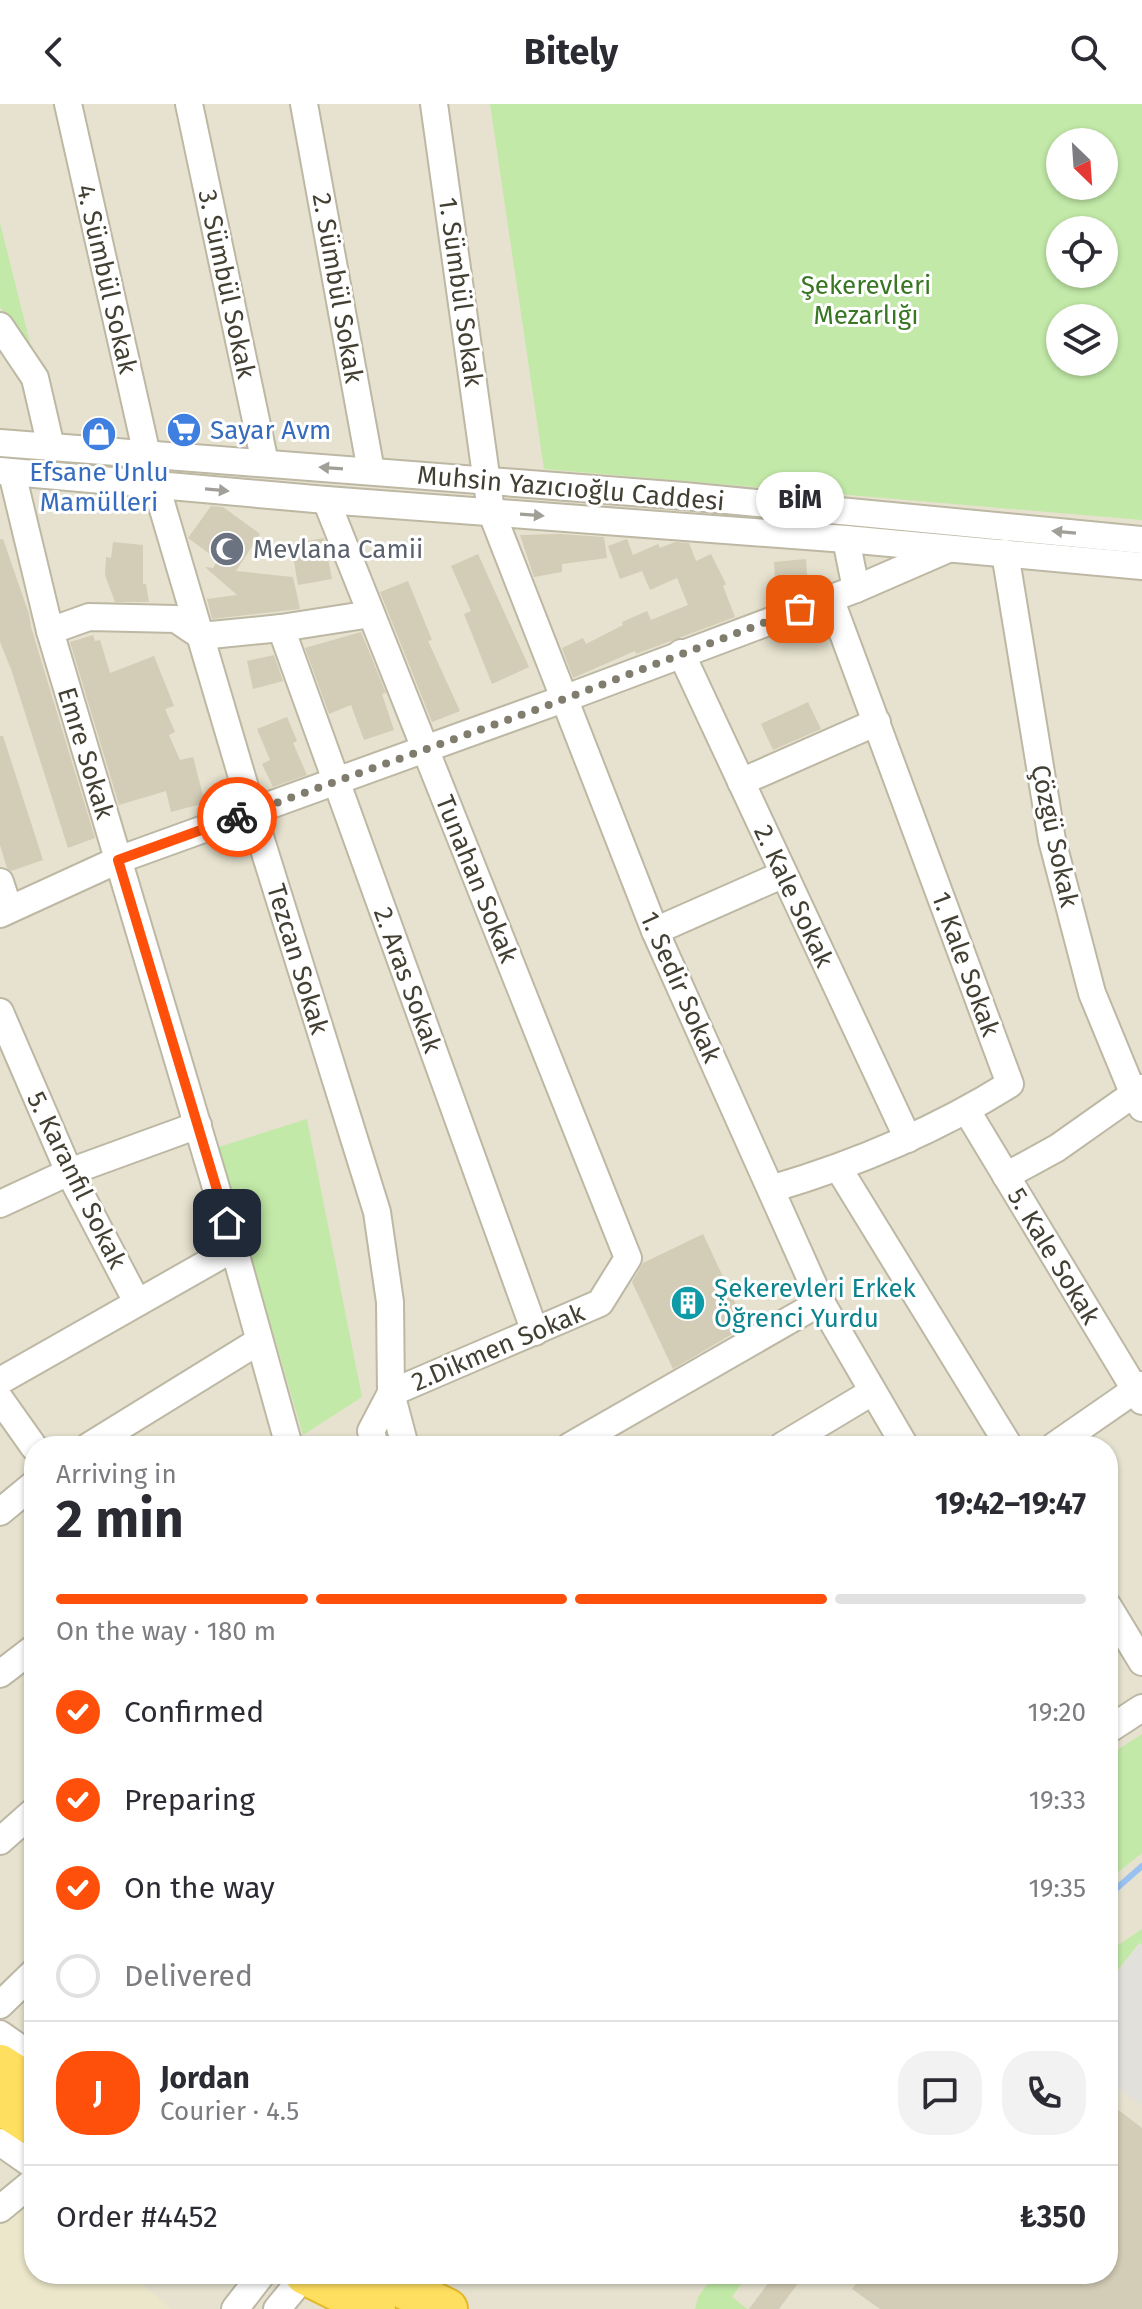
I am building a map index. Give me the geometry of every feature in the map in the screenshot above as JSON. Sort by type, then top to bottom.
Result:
[{"type":"highway","points":[[0,2065],[24,2081]]},
{"type":"highway","points":[[0,2104],[24,2120]]},
{"type":"highway","points":[[326,2284],[375,2309]]},
{"type":"highway","points":[[395,2284],[447,2309]]},
{"type":"street","name":"4. Sümbül Sokak","points":[[68,104],[156,486]]},
{"type":"street","name":"3. Sümbül Sokak","points":[[189,104],[265,463]]},
{"type":"street","name":"2. Sümbül Sokak","points":[[304,104],[371,471]]},
{"type":"street","name":"1. Sümbül Sokak","points":[[434,104],[491,511]]},
{"type":"street","points":[[0,326],[35,378],[51,447]]},
{"type":"street","name":"Muhsin Yazıcıoğlu Caddesi","points":[[0,443],[489,481],[951,535],[1005,553],[1142,566]]},
{"type":"street","name":"Muhsin Yazıcıoğlu Caddesi","points":[[6,472],[326,500],[846,539],[951,535],[1142,540]]},
{"type":"street","name":"Emre Sokak","points":[[6,472],[286,1436]]},
{"type":"street","name":"Tezcan Sokak","points":[[156,486],[252,811],[377,1212],[390,1302],[391,1393]]},
{"type":"street","name":"Tunahan Sokak","points":[[326,500],[628,1258]]},
{"type":"street","name":"1. Sedir Sokak","points":[[491,511],[655,931],[821,1302],[899,1436]]},
{"type":"street","points":[[0,882],[4,911],[118,860],[425,750],[856,589],[951,535]]},
{"type":"street","points":[[846,539],[856,589]]},
{"type":"street","name":"Çözgü Sokak","points":[[1005,553],[1052,840],[1092,993],[1139,1097]]},
{"type":"street","name":"1. Kale Sokak","points":[[771,1189],[839,1169],[908,1139],[967,1111],[1010,1084],[830,598]]},
{"type":"street","points":[[50,631],[89,617],[176,619],[201,636],[371,614]]},
{"type":"street","name":"2. Aras Sokak","points":[[281,628],[535,1332]]},
{"type":"street","name":"2. Kale Sokak","points":[[681,653],[908,1139]]},
{"type":"street","points":[[741,782],[877,722]]},
{"type":"street","points":[[655,931],[784,874]]},
{"type":"street","name":"5. Karanfil Sokak","points":[[0,1012],[69,1172],[137,1302]]},
{"type":"street","points":[[1006,1176],[1139,1097]]},
{"type":"street","name":"5. Kale Sokak","points":[[967,1111],[1140,1392]]},
{"type":"street","points":[[0,1204],[69,1172],[198,1125]]},
{"type":"street","points":[[839,1169],[1003,1436]]},
{"type":"street","points":[[0,1381],[234,1248]]},
{"type":"street","name":"2.Dikmen Sokak","points":[[391,1393],[600,1303],[628,1258]]},
{"type":"street","points":[[587,1436],[821,1302]]},
{"type":"street","points":[[105,1436],[259,1341]]},
{"type":"street","points":[[799,1436],[872,1392]]},
{"type":"street","points":[[1070,1436],[1140,1392]]},
{"type":"street","points":[[372,1436],[371,1431],[391,1393]]},
{"type":"street","points":[[391,1393],[402,1436]]},
{"type":"street","points":[[0,1399],[26,1436]]},
{"type":"street","points":[[0,1512],[24,1492]]},
{"type":"street","points":[[1118,1622],[1142,1662]]},
{"type":"street","points":[[0,1674],[24,1656]]},
{"type":"street","points":[[1118,1724],[1142,1708]]},
{"type":"street","points":[[0,1841],[24,1820]]},
{"type":"street","points":[[0,2005],[24,1982]]},
{"type":"street","points":[[0,2034],[24,2051]]},
{"type":"street","points":[[0,2142],[24,2159]]},
{"type":"street","points":[[0,2209],[24,2189]]},
{"type":"street","points":[[235,2309],[254,2284]]},
{"type":"street","points":[[277,2309],[298,2284]]},
{"type":"shaded area","points":[[0,104],[1142,104],[1142,2309],[0,2309]]},
{"type":"shaded area","points":[[1140,1943],[1142,2105],[1118,2089],[1118,1970]]},
{"type":"shaded area","points":[[24,2205],[24,2284],[142,2284],[171,2309],[0,2309],[0,2223]]},
{"type":"green space","name":"Şekerevleri Mezarlığı","points":[[490,104],[1142,104],[1142,520],[544,469]]},
{"type":"green space","points":[[0,223],[34,359],[0,307]]},
{"type":"green space","points":[[307,1119],[362,1397],[303,1435],[219,1147]]},
{"type":"green space","points":[[1142,1734],[1142,1853],[1118,1872],[1118,1750]]},
{"type":"green space","points":[[1142,1929],[1142,1945],[1139,1943],[1118,1970],[1118,1945]]},
{"type":"green space","points":[[708,2284],[741,2284],[732,2297],[747,2309],[695,2309],[698,2297]]},
{"type":"building","points":[[211,506],[223,507],[260,534],[236,571],[293,577],[300,609],[212,619],[207,599],[237,595],[205,567],[213,568],[218,560],[188,538]]},
{"type":"building","points":[[520,535],[604,537],[607,558],[562,564],[562,572],[534,577]]},
{"type":"building","points":[[324,538],[332,579],[298,585],[291,544]]},
{"type":"building","points":[[0,539],[3,539],[29,614],[95,838],[68,848],[0,642]]},
{"type":"building","points":[[627,539],[633,555],[658,544],[660,548],[675,542],[689,543],[696,561],[711,554],[726,584],[723,586],[735,617],[636,654],[635,651],[573,678],[562,648],[583,638],[586,644],[647,611],[651,620],[688,605],[677,578],[650,590],[642,571],[620,579],[608,546]]},
{"type":"building","points":[[113,542],[143,545],[143,584],[146,584],[149,602],[115,602],[105,575],[106,557],[111,558]]},
{"type":"building","points":[[478,554],[529,667],[492,684],[464,614],[471,611],[451,566]]},
{"type":"building","points":[[806,559],[808,590],[776,595],[774,562]]},
{"type":"building","points":[[408,581],[432,640],[428,641],[460,711],[432,722],[380,592]]},
{"type":"building","points":[[361,632],[386,693],[382,694],[394,730],[364,740],[351,705],[329,714],[305,648]]},
{"type":"building","points":[[93,635],[95,641],[100,640],[110,673],[154,656],[174,706],[165,709],[175,732],[169,735],[180,760],[193,757],[205,803],[171,812],[166,791],[119,805],[70,642]]},
{"type":"building","points":[[274,655],[283,681],[253,689],[247,661]]},
{"type":"building","points":[[808,702],[821,729],[773,750],[761,724]]},
{"type":"building","points":[[287,717],[297,741],[293,743],[307,775],[273,787],[262,764],[270,760],[257,729]]},
{"type":"building","points":[[0,736],[3,736],[43,860],[11,871],[7,868],[0,845]]},
{"type":"building","name":"Şekerevleri Erkek Öğrenci Yurdu","points":[[703,1234],[746,1326],[673,1369],[632,1282],[643,1263]]},
{"type":"building","points":[[1118,2110],[1142,2128],[1142,2309],[880,2309],[852,2289],[856,2284],[1118,2284]]},
{"type":"building","points":[[768,2284],[798,2284],[779,2309],[749,2309]]},
{"type":"waterway","points":[[1118,1887],[1142,1866]]},
{"type":"way so far","points":[[237,817],[538,709],[800,609]]},
{"type":"place","name":"Sayar Avm","points":[[184,430]]},
{"type":"place","name":"Efsane Unlu Mamülleri","points":[[99,434]]},
{"type":"place","name":"Mevlana Camii","points":[[227,549]]},
{"type":"place","name":"BİM","points":[[800,609]]},
{"type":"place","name":"Şekerevleri Erkek Öğrenci Yurdu","points":[[688,1303]]},
{"type":"route","points":[[227,1223],[118,860],[237,817]]}]
